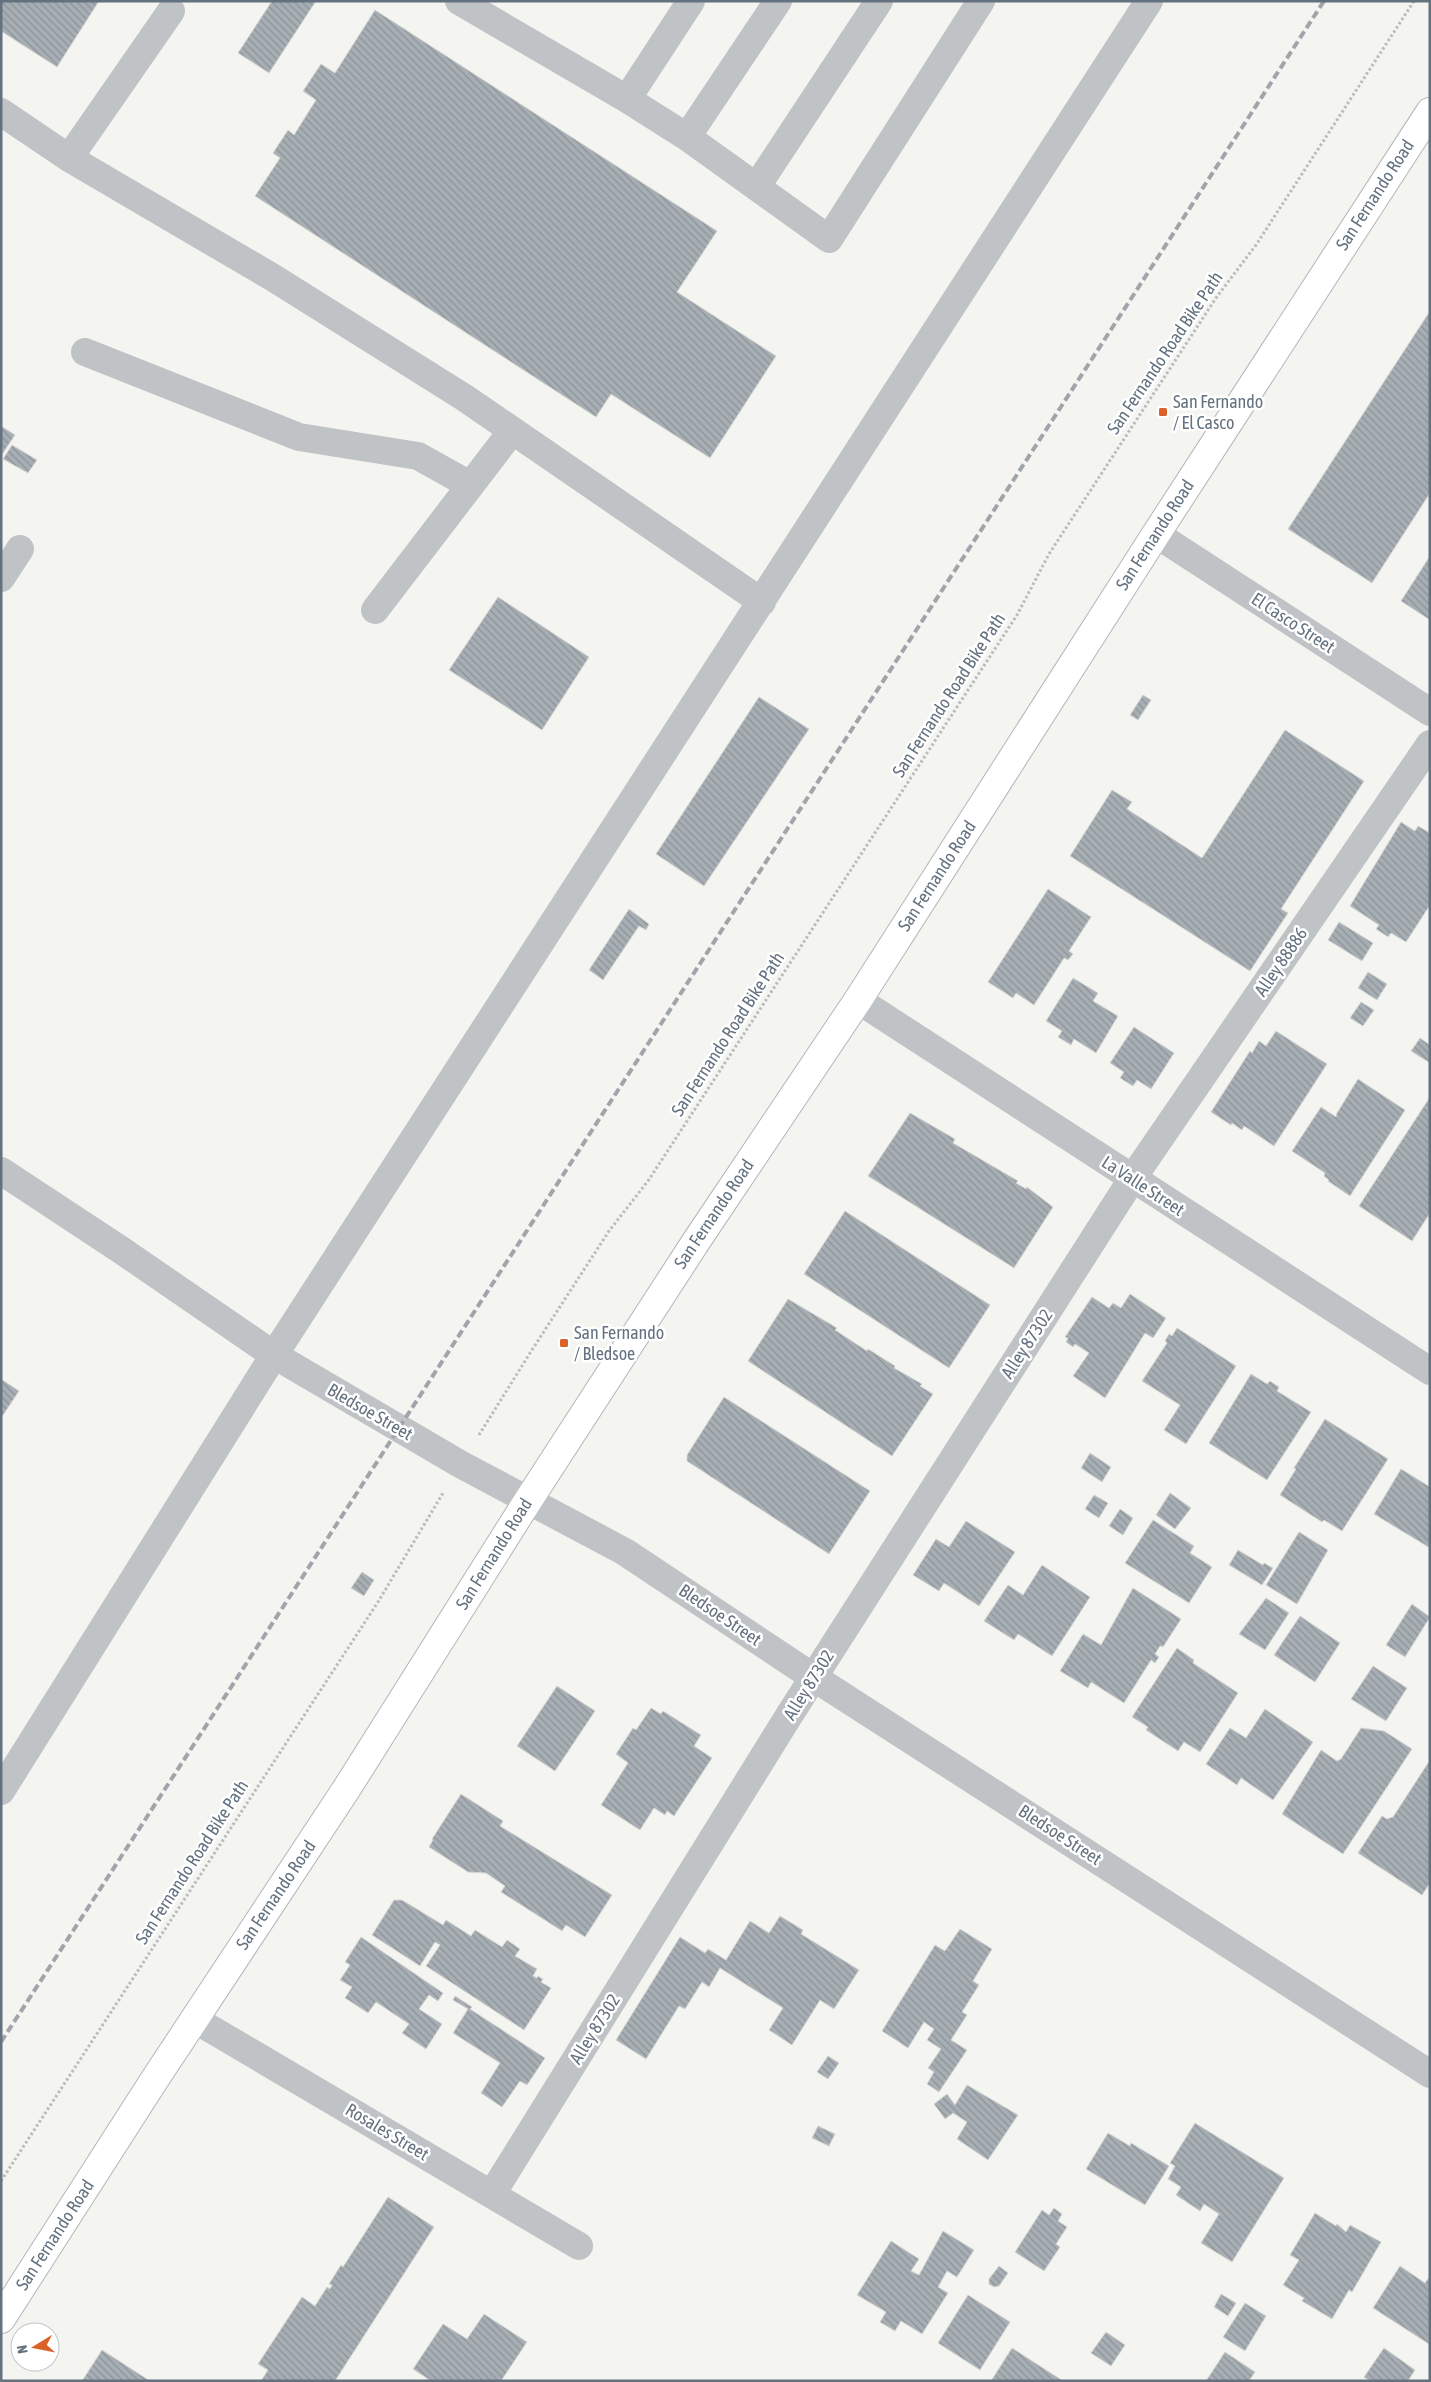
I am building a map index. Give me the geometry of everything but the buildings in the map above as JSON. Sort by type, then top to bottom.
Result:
[{"type":"main road","name":"San Fernando Road","points":[[1,2319],[194,2019],[347,1788],[529,1499],[691,1248],[858,1000],[1156,534],[1430,112]]},
{"type":"street","points":[[459,1],[627,99],[687,137],[829,238],[981,1]]},
{"type":"street","points":[[627,99],[691,1]]},
{"type":"street","points":[[687,137],[778,1]]},
{"type":"street","points":[[757,186],[879,1]]},
{"type":"street","points":[[1,1790],[274,1356],[1149,1]]},
{"type":"street","points":[[69,158],[171,11]]},
{"type":"street","points":[[1,112],[69,158],[272,277],[465,398],[762,602]]},
{"type":"street","points":[[85,352],[299,437],[418,456],[470,485]]},
{"type":"street","points":[[375,610],[512,431]]},
{"type":"street","name":"El Casco Street","points":[[1156,534],[1430,712]]},
{"type":"street","points":[[1,578],[20,549]]},
{"type":"street","name":"Alley 88886","points":[[1132,1179],[1430,744]]},
{"type":"street","name":"La Valle Street","points":[[858,1000],[1430,1371]]},
{"type":"street","name":"Bledsoe Street","points":[[1,1171],[274,1356],[460,1464],[529,1499],[625,1552],[813,1677],[1430,2074]]},
{"type":"street","name":"Alley 87302","points":[[492,2194],[813,1677],[1132,1179]]},
{"type":"street","name":"Rosales Street","points":[[194,2019],[579,2246]]},
{"type":"path","name":"San Fernando Road Bike Path","points":[[502,1400],[609,1231],[648,1181],[1012,623],[1049,554],[1216,298],[1256,245],[1414,1]]},
{"type":"path","name":"San Fernando Road Bike Path","points":[[1,2181],[378,1602],[404,1558]]},
{"type":"railway","points":[[1,2042],[1324,1]]},
{"type":"place","name":"San Fernando / El Casco","points":[[1163,412]]},
{"type":"place","name":"San Fernando / Bledsoe","points":[[564,1343]]}]
